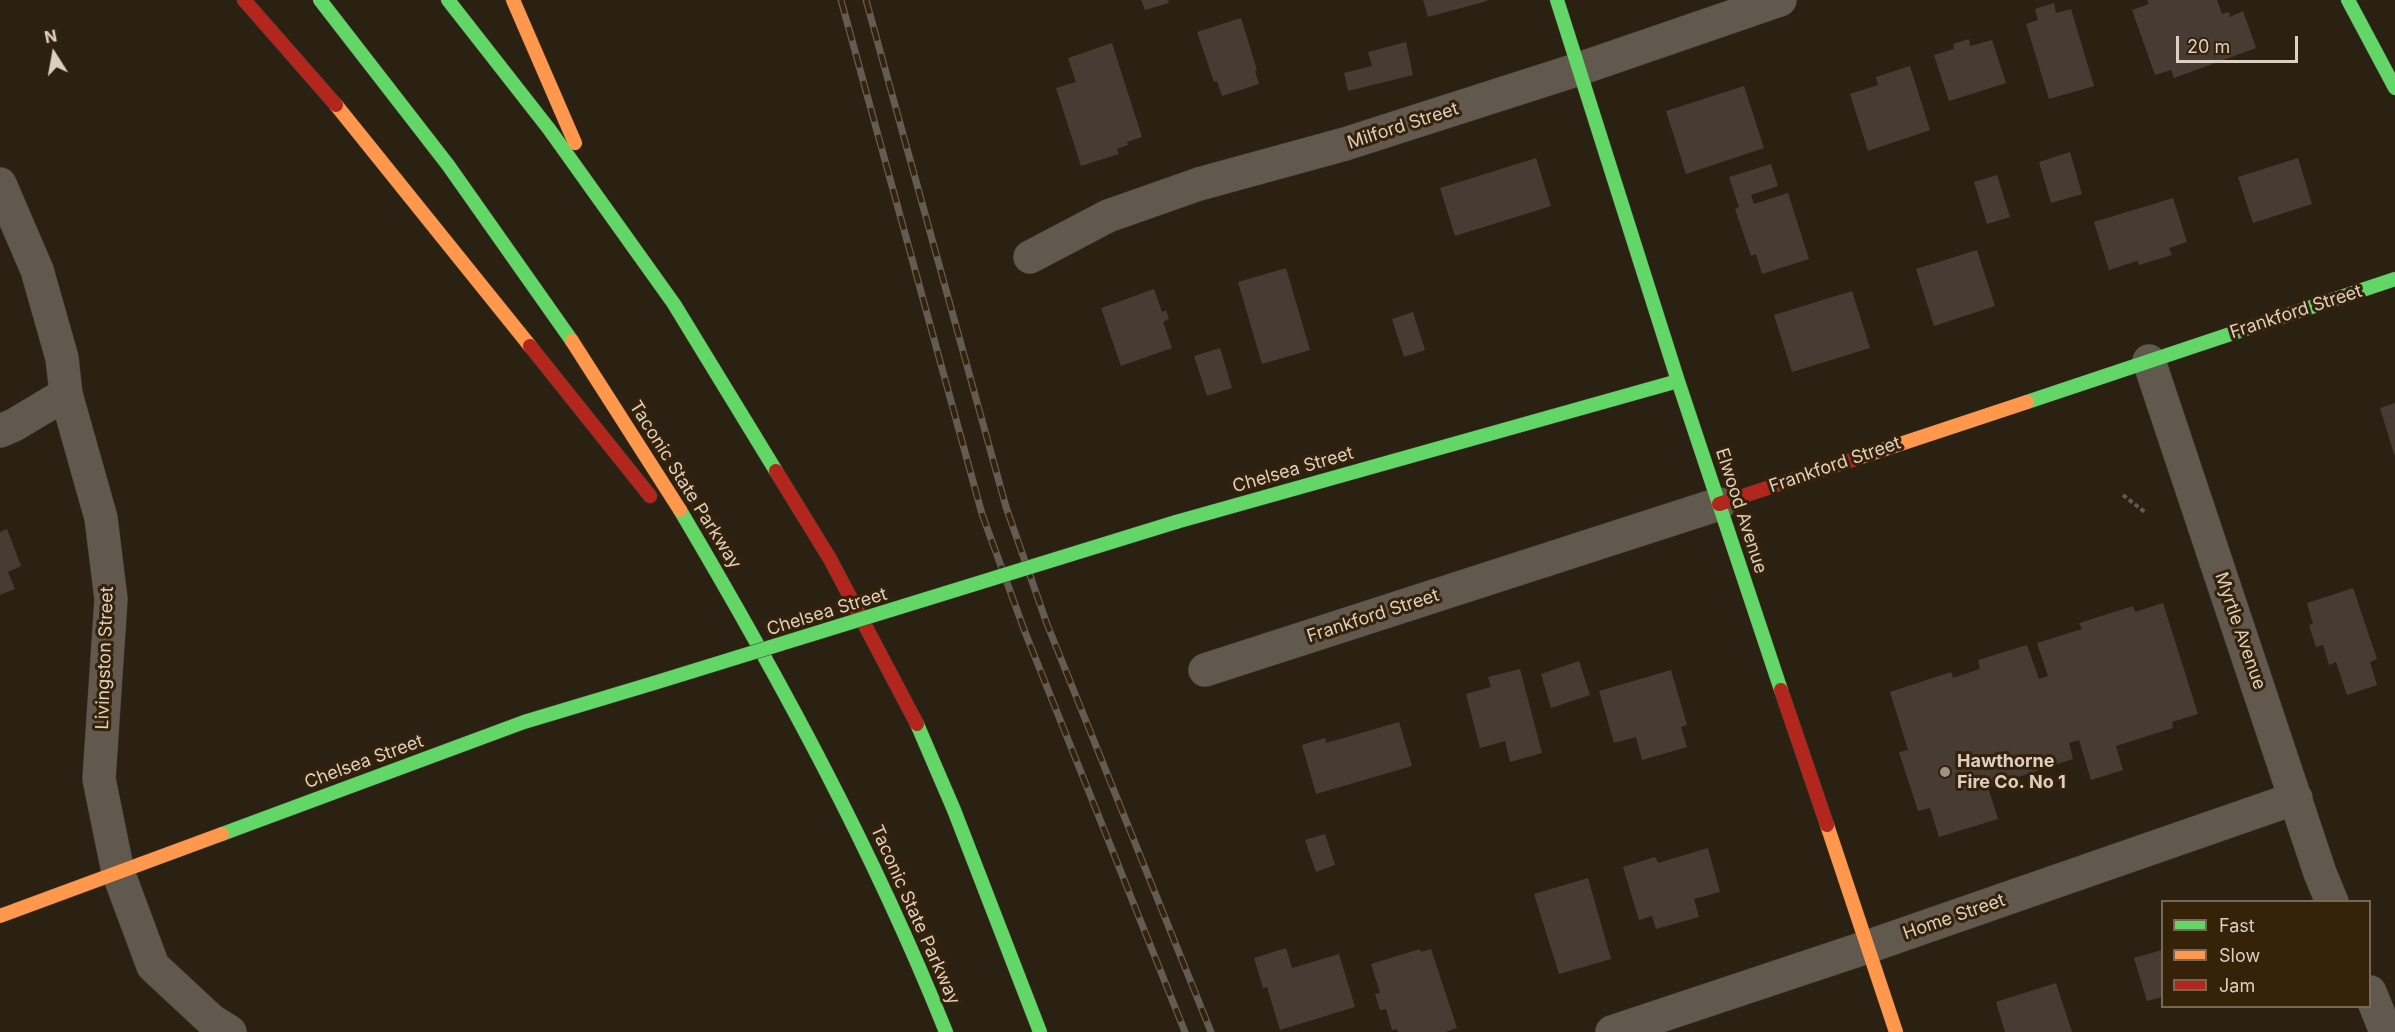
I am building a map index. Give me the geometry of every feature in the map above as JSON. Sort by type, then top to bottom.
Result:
[{"type":"main road","points":[[244,0],[352,123],[656,503]]},
{"type":"main road","name":"Taconic State Parkway","points":[[320,0],[444,158],[546,300],[657,473],[737,605],[832,781],[879,873],[946,1032]]},
{"type":"main road","points":[[448,0],[549,129],[674,304],[724,382],[830,559],[918,726],[954,810],[1040,1032]]},
{"type":"main road","points":[[513,0],[599,197]]},
{"type":"main road","name":"Elwood Avenue","points":[[1557,0],[1678,381],[1896,1032]]},
{"type":"main road","points":[[2348,0],[2390,68]]},
{"type":"main road","name":"Frankford Street","points":[[1719,504],[2395,279]]},
{"type":"main road","name":"Chelsea Street","points":[[0,916],[524,722],[1176,522],[1678,381]]},
{"type":"main road","points":[[671,522],[737,605]]},
{"type":"street","name":"Milford Street","points":[[1030,258],[1108,216],[1199,184],[1345,144],[1579,69],[1780,0]]},
{"type":"street","name":"Livingston Street","points":[[0,184],[37,270],[62,358],[66,394],[101,518],[111,599],[99,779],[118,872],[153,966],[211,1020],[230,1032]]},
{"type":"street","name":"Myrtle Avenue","points":[[2149,360],[2320,873],[2331,900]]},
{"type":"street","points":[[0,431],[66,394]]},
{"type":"street","name":"Frankford Street","points":[[1205,670],[1719,504]]},
{"type":"street","name":"Home Street","points":[[1612,1032],[1867,947],[2296,798]]},
{"type":"street","points":[[2371,994],[2386,1032]]},
{"type":"path","points":[[2123,495],[2146,513]]},
{"type":"building","points":[[1141,0],[1168,0],[1169,3],[1145,10]]},
{"type":"building","points":[[1423,0],[1487,0],[1487,1],[1428,17]]},
{"type":"building","points":[[2147,0],[2217,0],[2222,14],[2229,12],[2230,17],[2243,11],[2256,48],[2174,78],[2171,70],[2155,75],[2132,10],[2149,4]]},
{"type":"building","points":[[2054,3],[2056,13],[2071,9],[2094,86],[2049,99],[2026,24],[2038,20],[2035,9]]},
{"type":"building","points":[[1241,18],[1259,84],[1222,96],[1217,81],[1214,82],[1197,32]]},
{"type":"building","points":[[1969,39],[1970,46],[1992,40],[2006,83],[1949,101],[1934,55],[1954,49],[1953,44]]},
{"type":"building","points":[[1406,42],[1413,75],[1348,91],[1344,73],[1372,66],[1368,52]]},
{"type":"building","points":[[1112,43],[1142,137],[1127,142],[1128,145],[1117,149],[1119,154],[1081,166],[1056,88],[1076,82],[1068,58]]},
{"type":"building","points":[[1910,66],[1930,130],[1868,151],[1850,94],[1878,85],[1876,77]]},
{"type":"building","points":[[1744,86],[1764,148],[1686,174],[1666,111]]},
{"type":"building","points":[[2070,152],[2082,194],[2051,203],[2039,162]]},
{"type":"building","points":[[1536,158],[1551,206],[1455,236],[1440,188]]},
{"type":"building","points":[[2298,158],[2312,204],[2253,223],[2238,177]]},
{"type":"building","points":[[1771,164],[1778,186],[1751,195],[1754,204],[1788,193],[1809,259],[1762,274],[1756,254],[1751,256],[1735,209],[1739,207],[1729,177]]},
{"type":"building","points":[[1997,175],[2010,217],[1987,224],[1974,182]]},
{"type":"building","points":[[2173,198],[2187,242],[2169,248],[2172,255],[2139,265],[2137,261],[2109,270],[2094,222]]},
{"type":"building","points":[[1977,250],[1995,306],[1934,326],[1916,269]]},
{"type":"building","points":[[1286,268],[1310,350],[1262,364],[1238,282]]},
{"type":"building","points":[[1154,289],[1162,312],[1166,310],[1169,319],[1163,322],[1172,348],[1121,366],[1101,308]]},
{"type":"building","points":[[1852,291],[1870,348],[1792,372],[1774,315]]},
{"type":"building","points":[[1413,312],[1425,350],[1404,357],[1392,319]]},
{"type":"building","points":[[1220,348],[1232,388],[1207,396],[1194,356]]},
{"type":"building","points":[[2395,403],[2395,454],[2394,454],[2380,408]]},
{"type":"building","points":[[7,529],[21,566],[8,572],[15,589],[0,595],[0,532]]},
{"type":"building","points":[[2353,588],[2377,659],[2370,662],[2377,685],[2347,695],[2336,662],[2329,665],[2323,645],[2316,647],[2309,625],[2313,624],[2307,603]]},
{"type":"building","points":[[2163,603],[2198,714],[2172,722],[2173,728],[2116,746],[2123,770],[2091,780],[2079,740],[2069,743],[2073,759],[1988,787],[1998,819],[1939,837],[1930,808],[1918,811],[1899,752],[1908,750],[1890,692],[1951,672],[1953,678],[1980,669],[1978,660],[2027,645],[2039,679],[2048,676],[2037,643],[2082,629],[2079,623],[2133,606],[2135,612]]},
{"type":"building","points":[[1579,661],[1590,695],[1551,708],[1541,674]]},
{"type":"building","points":[[1520,669],[1542,753],[1510,762],[1505,741],[1480,748],[1466,694],[1491,687],[1488,677]]},
{"type":"building","points":[[1671,670],[1687,725],[1681,727],[1687,747],[1642,760],[1636,737],[1614,743],[1599,691]]},
{"type":"building","points":[[1399,722],[1412,766],[1316,794],[1302,745],[1325,738],[1326,743]]},
{"type":"building","points":[[1325,834],[1335,865],[1316,872],[1305,840]]},
{"type":"building","points":[[1708,848],[1720,892],[1694,899],[1699,917],[1656,929],[1652,916],[1639,920],[1623,867],[1655,857],[1658,863]]},
{"type":"building","points":[[1588,878],[1611,959],[1559,974],[1534,894]]},
{"type":"building","points":[[1286,948],[1292,968],[1339,954],[1355,1007],[1280,1030],[1267,987],[1263,988],[1254,958]]},
{"type":"building","points":[[1420,949],[1421,952],[1431,949],[1457,1028],[1445,1032],[1398,1032],[1397,1029],[1392,1030],[1386,1009],[1380,1010],[1375,994],[1380,993],[1371,964]]},
{"type":"building","points":[[2161,950],[2161,997],[2147,1001],[2134,958]]},
{"type":"building","points":[[2056,983],[2072,1032],[2005,1032],[1996,1002]]},
{"type":"railway","points":[[841,0],[982,514],[1025,632],[1185,1032]]},
{"type":"railway","points":[[866,0],[1006,507],[1047,624],[1211,1032]]},
{"type":"traffic: fast","points":[[320,0],[448,165],[572,341]]},
{"type":"traffic: fast","points":[[448,0],[549,129],[674,304],[776,471]]},
{"type":"traffic: fast","points":[[1557,0],[1678,381],[1781,690]]},
{"type":"traffic: fast","points":[[2348,0],[2395,88]]},
{"type":"traffic: fast","points":[[2027,402],[2395,279]]},
{"type":"traffic: fast","points":[[1176,522],[1678,381]]},
{"type":"traffic: fast","points":[[680,510],[789,701],[823,766],[888,897],[946,1032]]},
{"type":"traffic: fast","points":[[654,683],[1176,522]]},
{"type":"traffic: fast","points":[[222,834],[524,722],[654,683]]},
{"type":"traffic: fast","points":[[917,724],[954,810],[1040,1032]]},
{"type":"traffic: slow","points":[[513,0],[575,143]]},
{"type":"traffic: slow","points":[[336,105],[530,346]]},
{"type":"traffic: slow","points":[[572,341],[680,510]]},
{"type":"traffic: slow","points":[[1855,459],[2027,402]]},
{"type":"traffic: slow","points":[[1827,825],[1896,1032]]},
{"type":"traffic: slow","points":[[0,916],[222,834]]},
{"type":"traffic: jam","points":[[244,0],[336,105]]},
{"type":"traffic: jam","points":[[530,346],[650,496]]},
{"type":"traffic: jam","points":[[1719,504],[1855,459]]},
{"type":"traffic: jam","points":[[776,471],[830,559],[917,724]]},
{"type":"traffic: jam","points":[[1781,690],[1827,825]]},
{"type":"place","name":"Hawthorne Fire Co. No 1","points":[[1945,772]]}]
